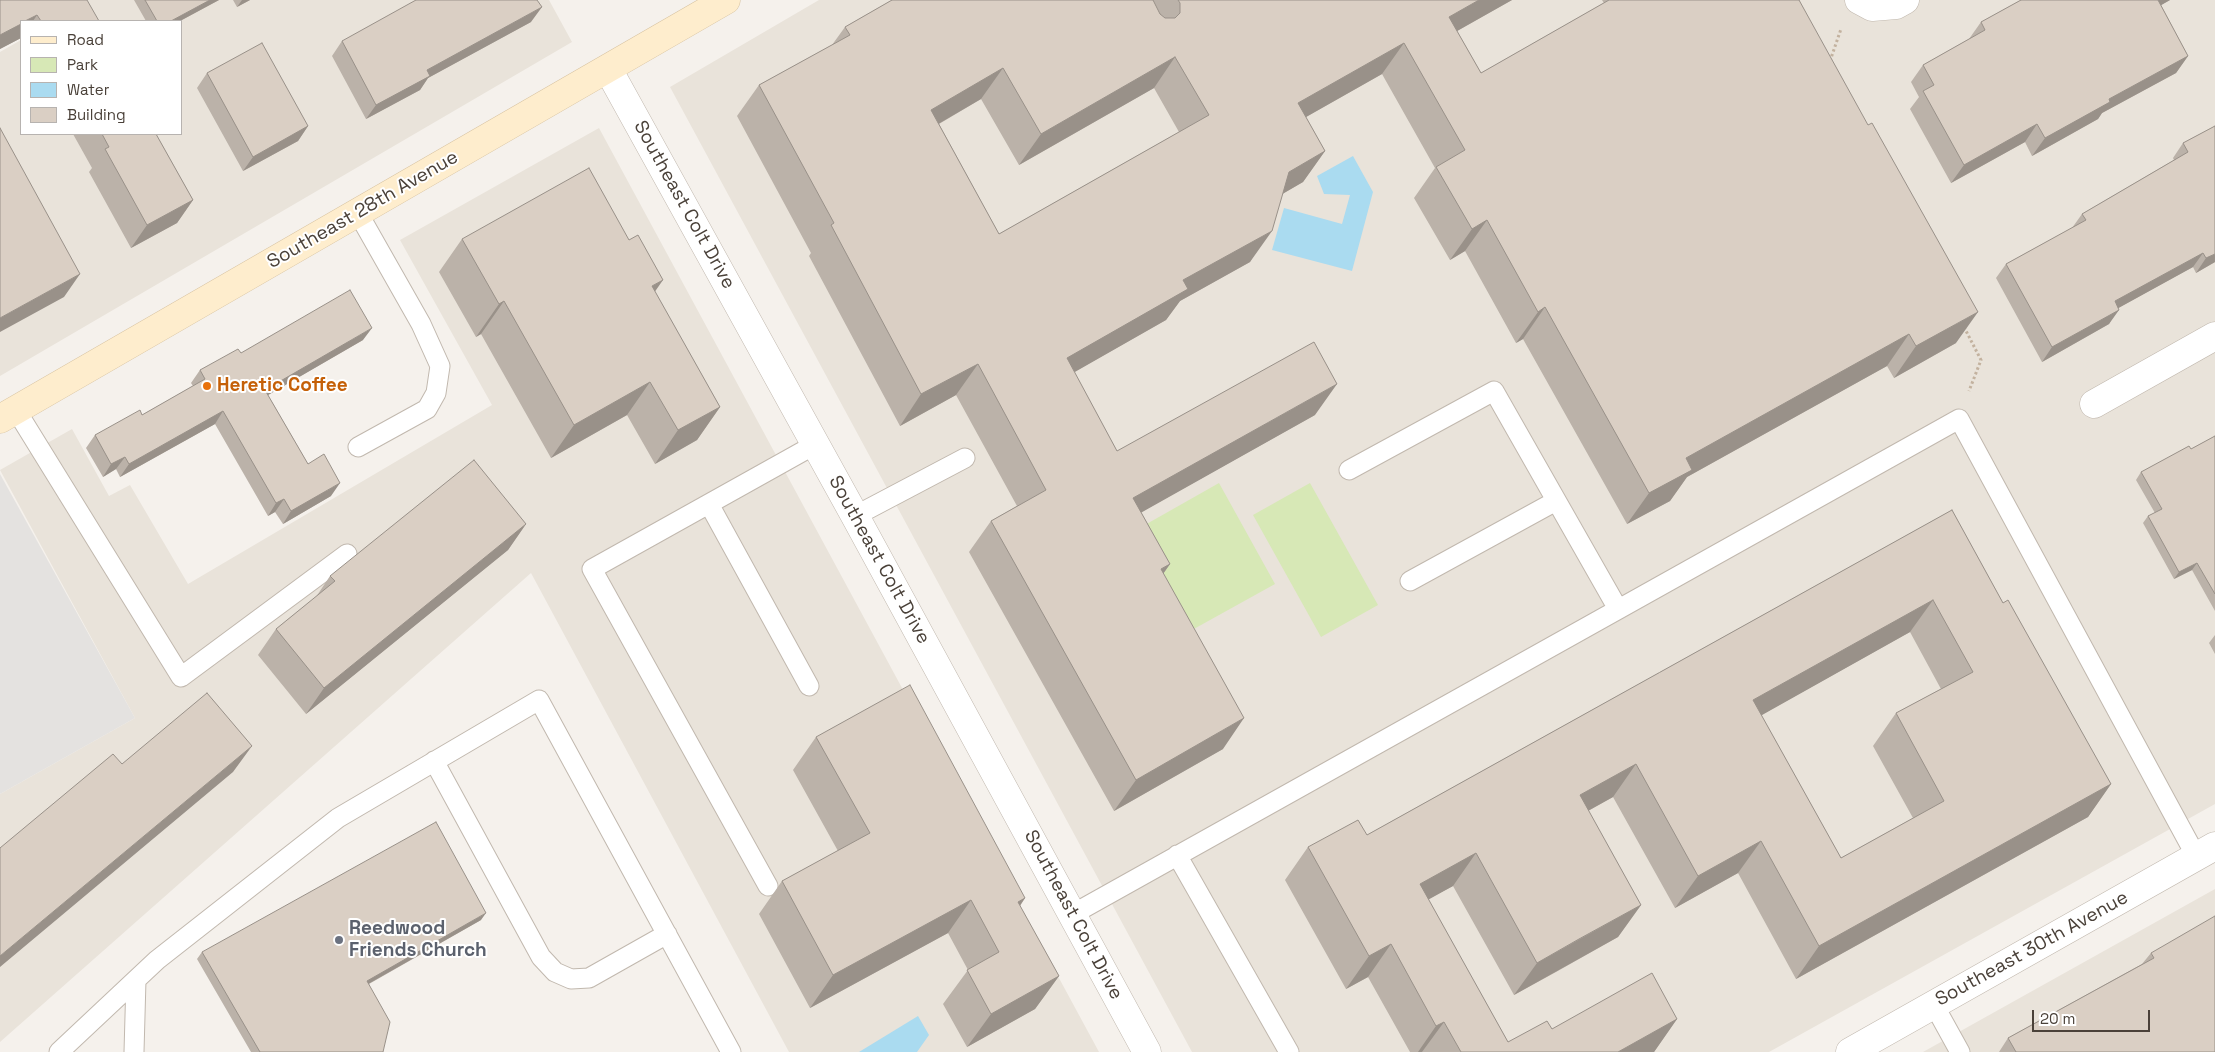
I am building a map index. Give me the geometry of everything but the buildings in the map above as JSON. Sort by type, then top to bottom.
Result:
[{"type":"street","name":"Southeast 28th Avenue","points":[[8,414],[726,0]]},
{"type":"street","points":[[1865,3],[1896,5],[1904,0]]},
{"type":"street","name":"Southeast Colt Drive","points":[[608,69],[816,444],[1147,1052]]},
{"type":"street","points":[[2094,404],[2215,336]]},
{"type":"street","name":"Southeast 30th Avenue","points":[[1850,1052],[2206,851]]},
{"type":"lane","points":[[358,213],[421,324],[440,366],[436,393],[427,409],[358,447]]},
{"type":"lane","points":[[1349,470],[1494,391],[1618,609]]},
{"type":"lane","points":[[8,414],[181,677],[348,554]]},
{"type":"lane","points":[[1073,914],[1959,419],[2206,851]]},
{"type":"lane","points":[[768,886],[592,568],[816,444]]},
{"type":"lane","points":[[855,516],[965,458]]},
{"type":"lane","points":[[1410,581],[1556,500]]},
{"type":"lane","points":[[709,504],[809,686]]},
{"type":"lane","points":[[59,1052],[157,960],[338,818],[539,700],[731,1052]]},
{"type":"lane","points":[[434,761],[541,957],[555,972],[572,979],[589,978],[667,934]]},
{"type":"lane","points":[[1177,855],[1289,1052]]},
{"type":"lane","points":[[134,1052],[136,980]]},
{"type":"lane","points":[[1934,1005],[1960,1052]]},
{"type":"path","points":[[1830,62],[1842,26]]},
{"type":"path","points":[[1959,419],[1982,360],[1963,325]]},
{"type":"shaded area","points":[[79,0],[549,0],[572,42],[0,376],[0,52],[20,41],[20,135],[182,135],[182,20],[56,20]]},
{"type":"shaded area","points":[[819,0],[2215,0],[2215,804],[1769,1052],[1192,1052],[670,87]]},
{"type":"shaded area","points":[[599,128],[1099,1052],[789,1052],[531,573],[0,1042],[0,794],[135,718],[0,470],[72,429],[109,496],[130,485],[188,584],[492,405],[400,240]]},
{"type":"shaded area","points":[[0,474],[135,718],[0,794]]},
{"type":"shaded area","points":[[2215,889],[2215,1052],[1923,1052]]},
{"type":"green space","points":[[1219,483],[1275,584],[1192,630],[1136,530]]},
{"type":"green space","points":[[1310,483],[1378,605],[1321,637],[1253,515]]},
{"type":"water","points":[[1353,156],[1373,192],[1352,271],[1272,250],[1284,208],[1342,224],[1350,195],[1324,194],[1317,176]]},
{"type":"water","points":[[918,1016],[929,1035],[917,1052],[859,1052]]},
{"type":"place","name":"Heretic Coffee","points":[[207,386]]},
{"type":"place","name":"Reedwood Friends Church","points":[[339,940]]}]
